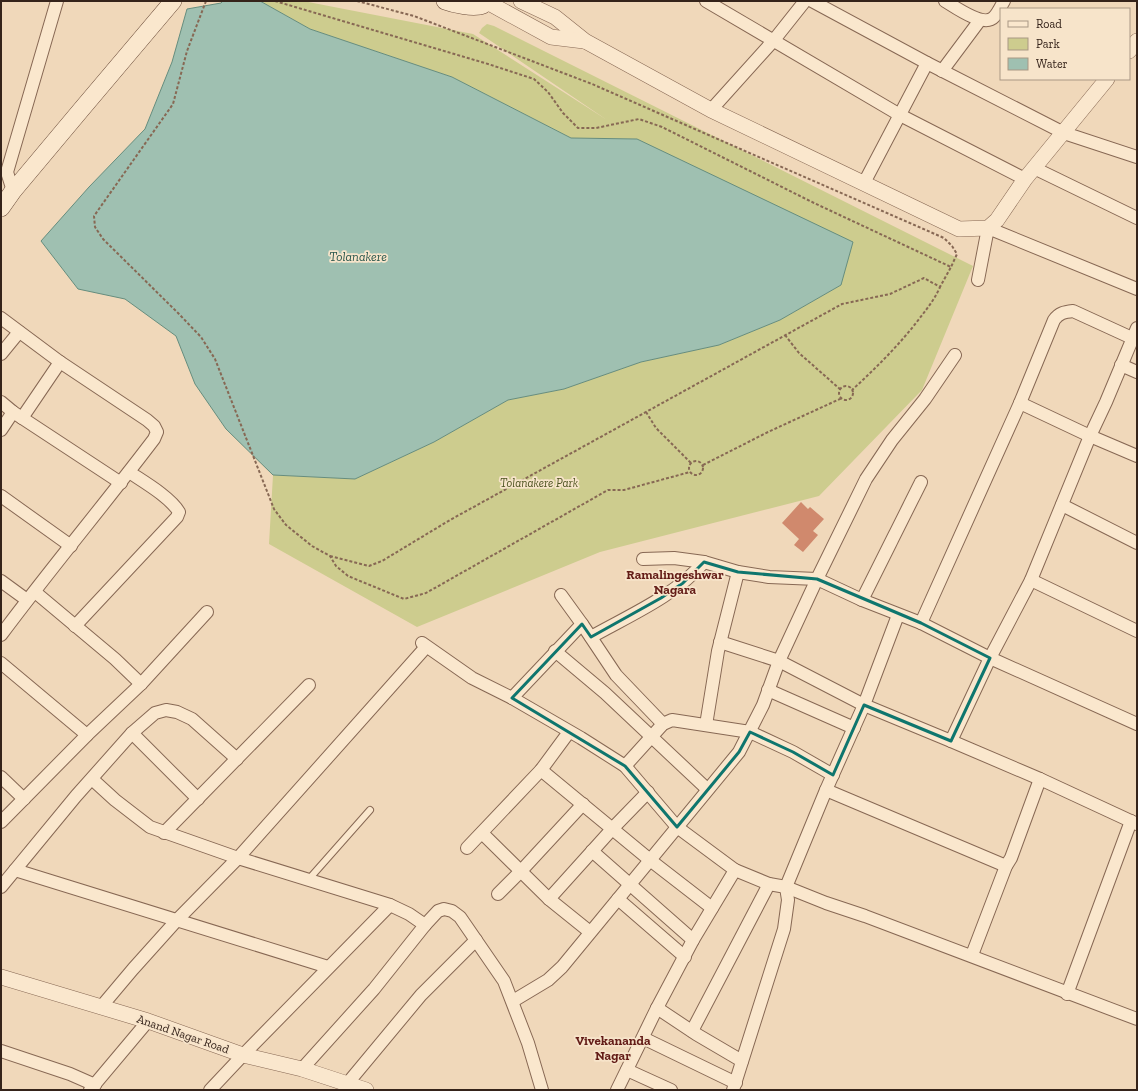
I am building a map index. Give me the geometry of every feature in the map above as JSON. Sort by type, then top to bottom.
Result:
[{"type":"main road","points":[[1,208],[13,191],[173,1]]},
{"type":"main road","points":[[444,1],[455,5],[466,6],[482,6],[487,2]]},
{"type":"street","points":[[13,191],[4,171],[57,1]]},
{"type":"street","points":[[520,1],[554,17],[585,41],[711,110],[959,229],[988,228],[1137,289]]},
{"type":"street","points":[[711,110],[774,40],[805,1]]},
{"type":"street","points":[[812,1],[942,71],[1064,133],[1135,154]]},
{"type":"street","points":[[945,1],[980,20],[988,21],[999,14]]},
{"type":"street","points":[[487,2],[551,37],[585,41]]},
{"type":"street","points":[[708,2],[900,115],[1030,173],[1137,218]]},
{"type":"street","points":[[942,71],[980,20]]},
{"type":"street","points":[[1130,50],[1137,41]]},
{"type":"street","points":[[864,183],[927,63]]},
{"type":"street","points":[[978,280],[988,228],[997,220],[1030,173],[1106,80]]},
{"type":"street","points":[[921,623],[1020,403],[1057,315],[1065,312],[1073,312],[1134,333],[1031,580],[990,658],[951,741]]},
{"type":"street","points":[[1,318],[60,362],[154,426],[156,432],[154,439],[121,483],[1,635]]},
{"type":"street","points":[[1,354],[19,332]]},
{"type":"street","points":[[513,1001],[548,980],[562,967],[739,752],[750,732],[779,661],[817,579],[866,479],[892,440],[925,399],[955,355]]},
{"type":"street","points":[[1,430],[17,415],[60,362]]},
{"type":"street","points":[[1121,365],[1137,372]]},
{"type":"street","points":[[1,402],[17,415],[121,483]]},
{"type":"street","points":[[1020,403],[1137,456]]},
{"type":"street","points":[[75,626],[177,517],[179,512],[176,507],[164,497],[129,472]]},
{"type":"street","points":[[862,600],[920,482]]},
{"type":"street","points":[[1,496],[71,546]]},
{"type":"street","points":[[1062,506],[1137,542]]},
{"type":"street","points":[[643,559],[674,558],[704,562],[738,572],[769,577],[817,579],[862,600],[921,623],[990,658],[1137,724]]},
{"type":"street","points":[[591,637],[661,598],[694,574],[704,562]]},
{"type":"street","points":[[706,725],[720,642],[738,572]]},
{"type":"street","points":[[1031,580],[1137,631]]},
{"type":"street","points":[[1,581],[31,596],[75,626],[115,659],[142,684]]},
{"type":"street","points":[[561,595],[616,675],[663,724]]},
{"type":"street","points":[[1,822],[87,735],[142,684],[208,612]]},
{"type":"street","points":[[643,1038],[734,1086],[784,929],[788,900],[786,887],[826,790],[864,705],[898,615]]},
{"type":"street","points":[[512,698],[582,624]]},
{"type":"street","points":[[720,642],[779,661],[864,705],[1040,779],[1134,822],[1067,994]]},
{"type":"street","points":[[101,1007],[177,920],[238,858],[424,645],[472,678],[512,698],[581,738],[625,766],[677,827],[735,870],[769,884],[786,887],[972,955],[1067,994],[1137,1020]]},
{"type":"street","points":[[555,651],[652,736],[707,789]]},
{"type":"street","points":[[1,663],[87,735]]},
{"type":"street","points":[[164,833],[309,685]]},
{"type":"street","points":[[768,690],[854,728]]},
{"type":"street","points":[[1,887],[54,822],[92,779],[132,734],[155,713],[166,710],[177,712],[192,719],[237,759]]},
{"type":"street","points":[[625,766],[663,724],[672,720],[750,732],[793,752],[833,775]]},
{"type":"street","points":[[467,848],[541,770],[569,732]]},
{"type":"street","points":[[132,734],[198,799]]},
{"type":"street","points":[[541,770],[650,860],[712,908]]},
{"type":"street","points":[[1,777],[24,799]]},
{"type":"street","points":[[92,779],[115,800],[150,827],[238,858],[390,905],[409,914],[425,925]]},
{"type":"street","points":[[972,955],[1040,779]]},
{"type":"street","points":[[826,790],[1006,866]]},
{"type":"street","points":[[549,899],[612,828],[648,792]]},
{"type":"street","points":[[498,894],[583,804]]},
{"type":"street","points":[[482,833],[549,899],[590,932]]},
{"type":"street","points":[[592,851],[693,940]]},
{"type":"street","points":[[15,870],[328,967]]},
{"type":"street","points":[[617,1090],[657,1008],[693,940],[735,870]]},
{"type":"street","points":[[692,1031],[769,884]]},
{"type":"street","points":[[618,899],[684,957]]},
{"type":"street","points":[[210,1090],[243,1054],[390,905]]},
{"type":"street","points":[[302,1069],[374,989],[425,925],[438,912],[444,909],[452,910],[460,918],[504,981],[528,1043],[542,1090]]},
{"type":"street","points":[[347,1084],[421,995],[476,940]]},
{"type":"street","name":"Anand Nagar Road","points":[[1,977],[148,1021],[243,1054],[302,1069],[366,1090]]},
{"type":"street","points":[[657,1008],[742,1061]]},
{"type":"street","points":[[1,1051],[70,1074],[93,1088],[148,1021]]},
{"type":"street","points":[[627,1070],[671,1090]]},
{"type":"lane","points":[[309,879],[370,810]]},
{"type":"path","points":[[206,1],[187,51],[173,104],[94,216],[95,227],[103,239],[201,337],[215,359],[274,509],[286,525],[312,546],[330,556],[369,566],[382,561],[457,516],[842,304],[890,294],[924,278],[940,287]]},
{"type":"path","points":[[275,1],[534,79],[548,92],[563,113],[578,128],[596,128],[639,119],[662,127],[814,202],[952,267]]},
{"type":"path","points":[[357,1],[414,16],[592,84],[944,238],[952,246],[957,254],[952,267],[934,300],[889,355],[852,390],[852,396],[849,399],[845,400],[842,398],[768,432],[703,465]]},
{"type":"path","points":[[786,335],[799,353],[841,390]]},
{"type":"path","points":[[841,390],[847,387],[852,390]]},
{"type":"path","points":[[841,390],[840,394],[842,398]]},
{"type":"path","points":[[646,412],[656,428],[692,464]]},
{"type":"path","points":[[690,472],[689,467],[692,464],[698,461],[703,465]]},
{"type":"path","points":[[330,556],[336,566],[348,576],[404,599],[426,593],[608,490],[624,490],[690,472],[696,476],[701,474],[703,465]]},
{"type":"highlighted area","points":[[704,562],[738,572],[817,579],[921,623],[990,658],[951,741],[864,705],[833,775],[793,752],[750,732],[739,752],[677,827],[625,766],[512,698],[582,624],[591,637],[661,598],[683,583]]},
{"type":"green space","name":"Tolanakere Park","points":[[260,1],[303,1],[473,34],[607,120],[479,33],[487,24],[494,26],[973,266],[922,390],[819,496],[600,552],[417,627],[269,544],[273,475],[355,479],[434,442],[508,400],[564,389],[641,362],[719,345],[780,320],[841,285],[637,139],[571,138],[452,77],[310,29]]},
{"type":"water","name":"Tolanakere","points":[[223,1],[260,1],[310,29],[452,77],[571,138],[637,139],[853,242],[841,285],[780,320],[719,345],[641,362],[564,389],[508,400],[434,442],[355,479],[273,475],[226,429],[195,384],[176,336],[125,299],[78,289],[41,241],[89,187],[145,129],[172,62],[187,9],[221,3]]},
{"type":"building","points":[[801,502],[808,509],[810,507],[824,519],[813,531],[818,535],[803,552],[794,545],[799,539],[782,523]]},
{"type":"district","name":"Ramalingeshwar Nagara","points":[[675,582]]},
{"type":"district","name":"Vivekananda Nagar","points":[[613,1048]]}]
